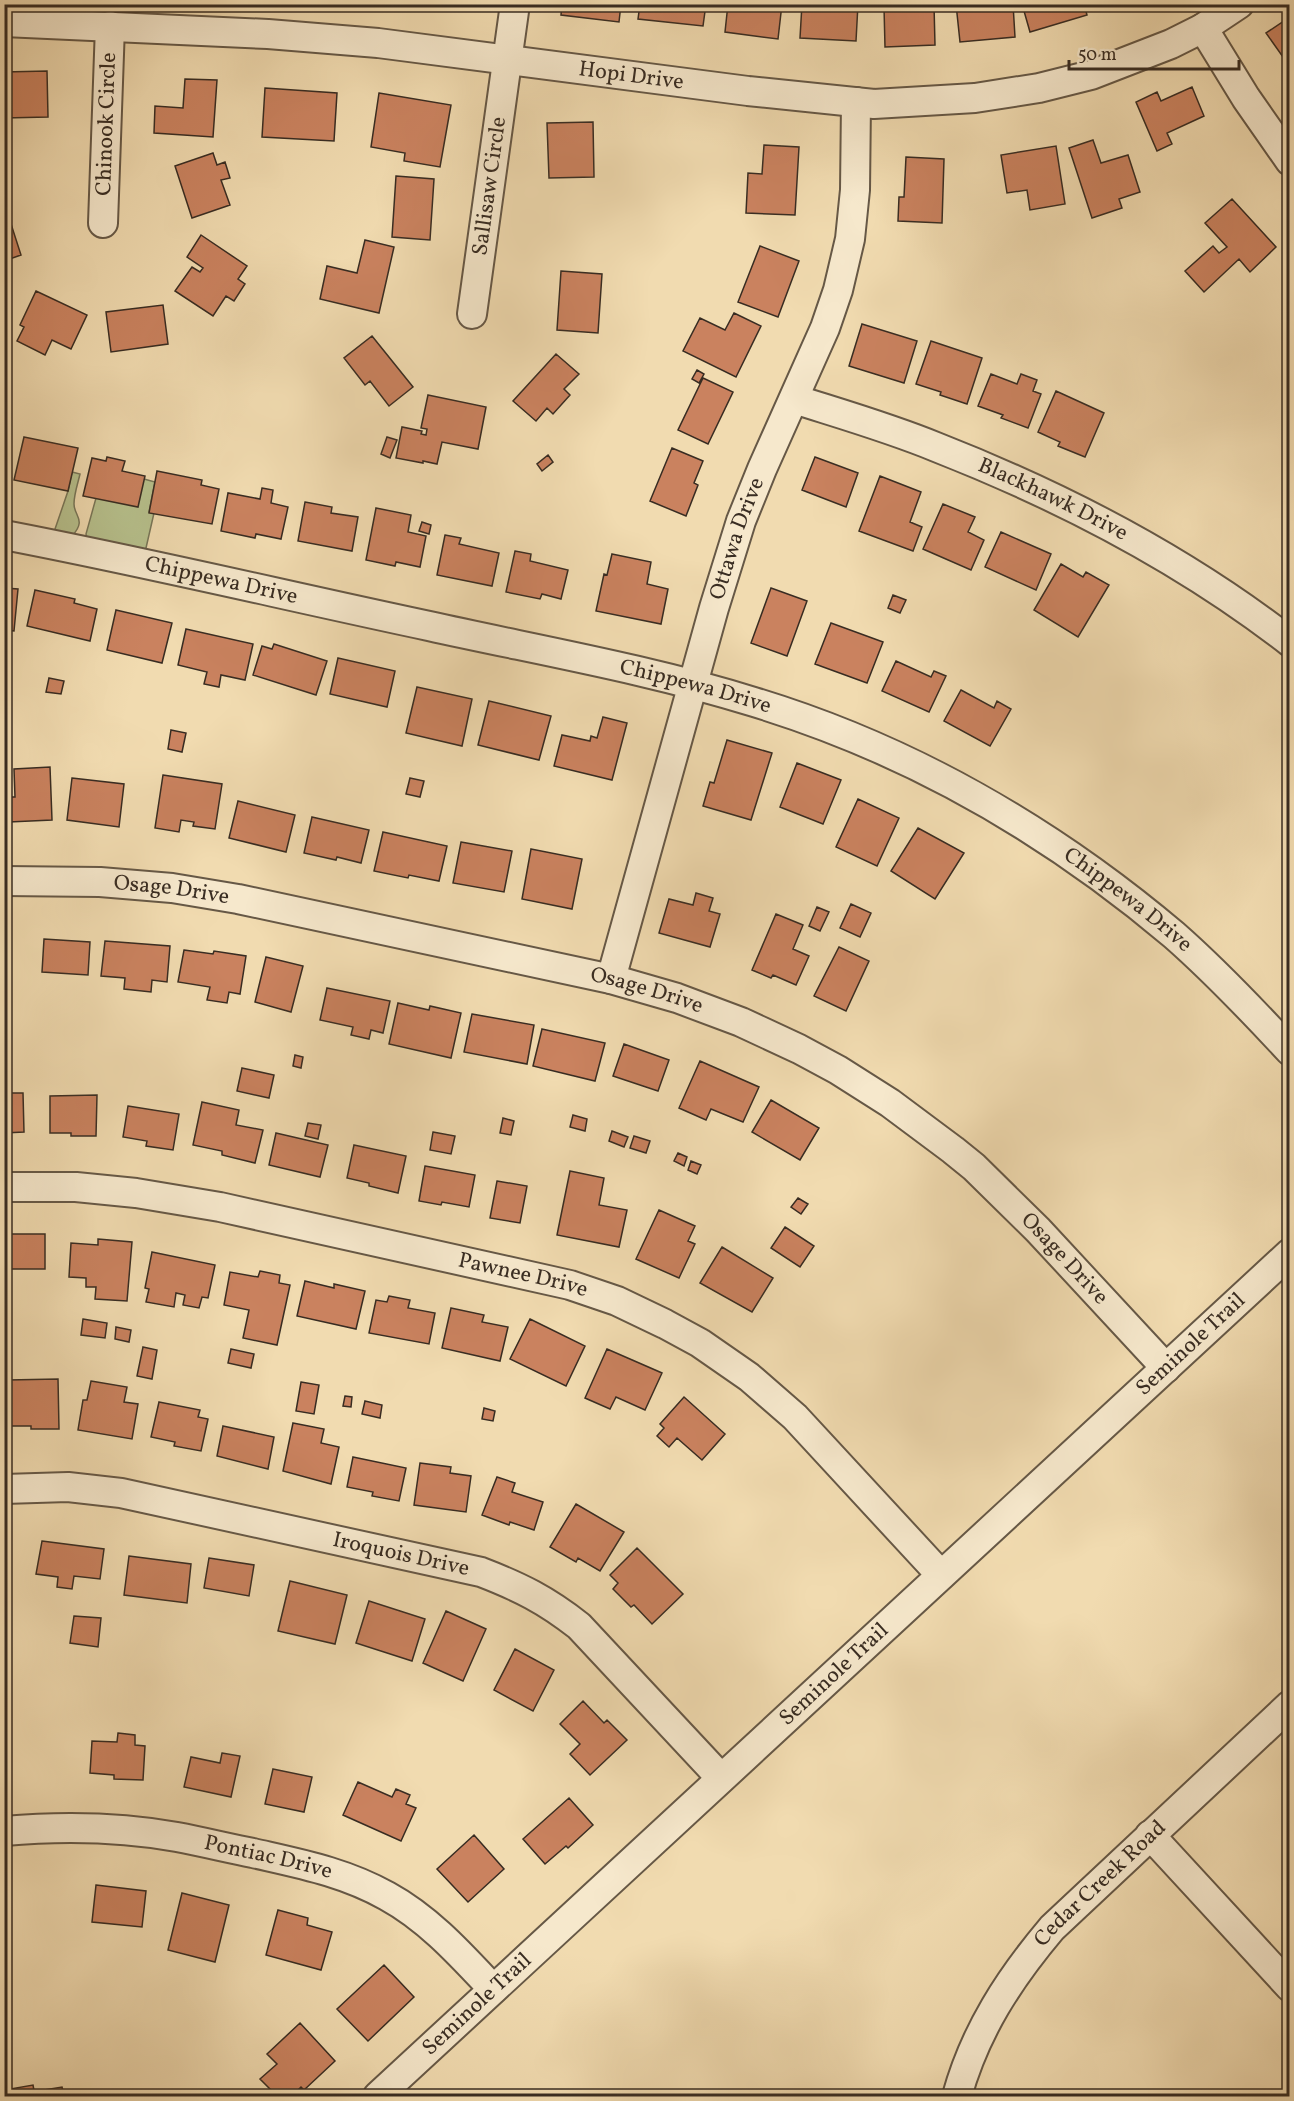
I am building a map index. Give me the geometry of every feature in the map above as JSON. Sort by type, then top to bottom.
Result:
[{"type":"street","name":"Sallisaw Circle","points":[[472,314],[515,4]]},
{"type":"street","name":"Hopi Drive","points":[[4,22],[268,34],[378,44],[748,91],[874,104],[975,98],[1040,88],[1091,75],[1128,62],[1203,28],[1239,4]]},
{"type":"street","name":"Chinook Circle","points":[[103,223],[110,26]]},
{"type":"street","points":[[1203,28],[1246,98],[1290,161]]},
{"type":"street","name":"Ottawa Drive","points":[[611,979],[714,608],[741,521],[825,328],[838,290],[850,239],[855,190],[856,102]]},
{"type":"street","name":"Blackhawk Drive","points":[[794,399],[934,446],[1009,477],[1083,512],[1158,554],[1223,595],[1290,642]]},
{"type":"street","name":"Chippewa Drive","points":[[4,535],[614,666],[754,702],[826,727],[952,784],[1025,826],[1096,873],[1175,936],[1290,1051]]},
{"type":"street","name":"Osage Drive","points":[[4,881],[100,882],[172,888],[238,899],[611,979],[677,998],[741,1022],[809,1054],[890,1103],[974,1167],[1038,1230],[1166,1368]]},
{"type":"street","name":"Pawnee Drive","points":[[4,1187],[96,1189],[220,1207],[548,1280],[617,1301],[700,1343],[749,1377],[795,1417],[941,1575]]},
{"type":"street","name":"Seminole Trail","points":[[378,2097],[1290,1253]]},
{"type":"street","name":"Iroquois Drive","points":[[4,1489],[68,1487],[121,1493],[480,1572],[521,1587],[555,1607],[579,1626],[721,1779]]},
{"type":"street","name":"Cedar Creek Road","points":[[957,2097],[970,2056],[984,2027],[1005,1988],[1023,1962],[1052,1928],[1290,1705]]},
{"type":"street","name":"Pontiac Drive","points":[[4,1830],[101,1828],[176,1837],[322,1868],[389,1897],[428,1923],[494,1989]]},
{"type":"street","points":[[1150,1835],[1290,1987]]},
{"type":"green space","points":[[72,472],[80,474],[74,504],[79,526],[72,536],[54,532]]},
{"type":"green space","points":[[144,479],[155,482],[149,512],[154,513],[146,548],[142,552],[87,539],[86,534],[96,498]]},
{"type":"building","points":[[562,4],[621,4],[619,22],[561,15]]},
{"type":"building","points":[[640,4],[706,4],[703,26],[638,19]]},
{"type":"building","points":[[728,4],[782,4],[778,39],[725,32]]},
{"type":"building","points":[[802,4],[858,4],[856,41],[800,38]]},
{"type":"building","points":[[956,4],[1013,4],[1015,37],[960,42]]},
{"type":"building","points":[[1022,4],[1084,4],[1087,15],[1030,32]]},
{"type":"building","points":[[1098,4],[1116,4],[1101,11]]},
{"type":"building","points":[[934,5],[935,45],[885,47],[884,7]]},
{"type":"building","points":[[1290,17],[1290,67],[1266,33]]},
{"type":"building","points":[[47,71],[48,117],[4,118],[4,72]]},
{"type":"building","points":[[185,79],[217,80],[213,137],[154,133],[155,106],[183,108]]},
{"type":"building","points":[[1192,87],[1204,116],[1167,133],[1172,144],[1157,151],[1136,102],[1157,92],[1161,101]]},
{"type":"building","points":[[265,88],[337,93],[334,141],[262,137]]},
{"type":"building","points":[[379,93],[451,105],[440,167],[404,161],[405,153],[371,147]]},
{"type":"building","points":[[593,122],[594,177],[549,178],[547,123]]},
{"type":"building","points":[[1093,140],[1101,163],[1128,155],[1140,192],[1119,199],[1122,208],[1092,218],[1069,148]]},
{"type":"building","points":[[764,145],[799,147],[795,215],[746,213],[748,173],[762,174]]},
{"type":"building","points":[[1056,146],[1065,204],[1030,210],[1027,190],[1007,193],[1001,155]]},
{"type":"building","points":[[213,153],[217,165],[225,162],[230,178],[221,180],[230,205],[192,218],[175,166]]},
{"type":"building","points":[[4,156],[9,156],[9,212],[4,212]]},
{"type":"building","points":[[906,157],[944,159],[942,223],[898,221],[899,197],[904,197]]},
{"type":"building","points":[[396,176],[434,179],[430,240],[392,237]]},
{"type":"building","points":[[1232,199],[1276,247],[1250,272],[1239,259],[1204,292],[1185,271],[1213,246],[1219,253],[1227,247],[1205,223]]},
{"type":"building","points":[[11,224],[21,255],[4,261],[4,226]]},
{"type":"building","points":[[201,235],[247,266],[238,279],[245,284],[234,301],[226,296],[213,316],[175,291],[192,267],[200,272],[203,268],[187,257]]},
{"type":"building","points":[[365,240],[394,247],[379,313],[320,299],[327,266],[357,273]]},
{"type":"building","points":[[760,246],[799,261],[778,317],[738,302]]},
{"type":"building","points":[[561,271],[602,274],[598,333],[557,330]]},
{"type":"building","points":[[36,291],[87,315],[71,349],[52,340],[45,355],[17,341],[24,327],[20,325]]},
{"type":"building","points":[[163,305],[168,344],[111,352],[106,312]]},
{"type":"building","points":[[734,313],[761,326],[736,377],[683,351],[700,318],[725,330]]},
{"type":"building","points":[[862,324],[917,341],[904,383],[849,366]]},
{"type":"building","points":[[372,336],[413,387],[389,406],[370,381],[365,385],[344,358]]},
{"type":"building","points":[[931,341],[982,358],[967,404],[916,384]]},
{"type":"building","points":[[556,354],[579,374],[564,389],[570,395],[553,414],[547,408],[536,421],[513,401]]},
{"type":"building","points":[[697,370],[704,374],[699,383],[692,379]]},
{"type":"building","points":[[991,374],[1017,384],[1021,374],[1037,380],[1033,391],[1041,394],[1028,428],[1001,418],[1003,415],[978,406]]},
{"type":"building","points":[[703,378],[733,392],[708,444],[678,430]]},
{"type":"building","points":[[1056,391],[1104,413],[1085,457],[1058,446],[1060,442],[1038,432]]},
{"type":"building","points":[[428,395],[486,407],[478,449],[442,442],[437,464],[396,458],[402,427],[422,431],[421,434],[426,435],[427,429],[421,428]]},
{"type":"building","points":[[24,437],[78,448],[68,491],[14,480]]},
{"type":"building","points":[[387,437],[397,440],[390,458],[381,454]]},
{"type":"building","points":[[672,448],[703,461],[694,483],[698,485],[686,516],[650,501]]},
{"type":"building","points":[[548,455],[553,462],[542,471],[537,464]]},
{"type":"building","points":[[107,457],[125,461],[122,471],[145,476],[138,507],[83,496],[92,458],[106,461]]},
{"type":"building","points":[[815,457],[858,473],[846,507],[802,490]]},
{"type":"building","points":[[157,471],[202,480],[201,485],[219,489],[212,524],[149,513]]},
{"type":"building","points":[[880,476],[921,492],[910,522],[922,527],[913,551],[859,531]]},
{"type":"building","points":[[262,488],[273,490],[271,503],[288,507],[281,539],[256,534],[255,538],[221,531],[228,493],[260,499]]},
{"type":"building","points":[[305,502],[332,507],[331,513],[358,517],[352,551],[298,541]]},
{"type":"building","points":[[943,504],[975,517],[968,532],[984,540],[971,570],[923,549]]},
{"type":"building","points":[[376,508],[411,515],[408,532],[426,536],[420,567],[396,562],[395,566],[366,560]]},
{"type":"building","points":[[422,522],[431,525],[429,534],[419,531]]},
{"type":"building","points":[[1001,532],[1051,554],[1036,590],[985,567]]},
{"type":"building","points":[[445,535],[461,538],[459,544],[499,553],[492,586],[437,575]]},
{"type":"building","points":[[515,551],[531,554],[530,561],[568,570],[561,599],[542,594],[540,599],[506,592]]},
{"type":"building","points":[[612,554],[651,562],[647,584],[668,589],[661,624],[596,611],[604,574],[607,575]]},
{"type":"building","points":[[1061,564],[1083,577],[1086,572],[1109,585],[1078,637],[1034,610]]},
{"type":"building","points":[[4,588],[18,589],[14,631],[4,630]]},
{"type":"building","points":[[771,588],[807,601],[787,656],[751,643]]},
{"type":"building","points":[[35,590],[75,599],[74,603],[97,609],[90,641],[27,626]]},
{"type":"building","points":[[893,595],[906,600],[900,613],[888,608]]},
{"type":"building","points":[[116,610],[172,623],[162,663],[107,650]]},
{"type":"building","points":[[831,623],[883,642],[867,683],[815,664]]},
{"type":"building","points":[[186,629],[253,644],[245,680],[221,675],[219,687],[204,684],[207,672],[178,665]]},
{"type":"building","points":[[274,644],[327,661],[316,695],[253,675],[262,646],[272,649]]},
{"type":"building","points":[[338,658],[395,671],[387,707],[330,694]]},
{"type":"building","points":[[896,661],[931,677],[934,671],[946,676],[929,712],[882,691]]},
{"type":"building","points":[[49,678],[64,681],[61,694],[46,692]]},
{"type":"building","points":[[417,687],[472,699],[462,746],[406,733]]},
{"type":"building","points":[[961,690],[994,708],[997,701],[1011,709],[990,746],[944,721]]},
{"type":"building","points":[[489,701],[551,716],[539,760],[478,745]]},
{"type":"building","points":[[603,717],[627,723],[612,780],[554,766],[562,735],[590,741],[591,736],[597,738]]},
{"type":"building","points":[[171,730],[186,733],[182,752],[168,749]]},
{"type":"building","points":[[727,740],[772,753],[751,820],[703,806],[710,782],[714,783]]},
{"type":"building","points":[[797,763],[841,780],[823,824],[780,807]]},
{"type":"building","points":[[50,767],[52,820],[9,822],[8,797],[15,797],[14,769]]},
{"type":"building","points":[[163,775],[222,784],[215,829],[193,826],[194,822],[181,820],[179,832],[155,828]]},
{"type":"building","points":[[72,778],[124,784],[119,827],[67,820]]},
{"type":"building","points":[[410,778],[424,781],[420,797],[406,794]]},
{"type":"building","points":[[858,799],[899,818],[877,866],[836,847]]},
{"type":"building","points":[[238,801],[295,815],[286,852],[229,838]]},
{"type":"building","points":[[312,817],[369,830],[361,863],[304,853]]},
{"type":"building","points":[[918,828],[964,853],[935,899],[891,871]]},
{"type":"building","points":[[383,832],[447,846],[439,881],[374,871]]},
{"type":"building","points":[[461,842],[512,851],[504,892],[453,883]]},
{"type":"building","points":[[531,849],[582,859],[572,909],[522,899]]},
{"type":"building","points":[[696,893],[713,898],[709,911],[720,914],[710,947],[659,933],[669,899],[693,905]]},
{"type":"building","points":[[851,904],[871,913],[860,937],[840,928]]},
{"type":"building","points":[[817,907],[829,912],[820,931],[809,926]]},
{"type":"building","points":[[776,914],[803,925],[793,949],[809,956],[796,985],[773,975],[771,978],[752,970]]},
{"type":"building","points":[[44,939],[90,942],[88,975],[42,972]]},
{"type":"building","points":[[105,941],[170,946],[167,982],[152,980],[151,992],[124,989],[125,978],[101,976]]},
{"type":"building","points":[[4,942],[10,942],[10,987],[4,987]]},
{"type":"building","points":[[839,947],[869,961],[846,1011],[814,996]]},
{"type":"building","points":[[184,950],[213,954],[214,951],[246,956],[240,994],[229,992],[227,1003],[207,1000],[210,987],[178,982]]},
{"type":"building","points":[[266,957],[303,966],[291,1012],[255,1002]]},
{"type":"building","points":[[327,988],[390,1001],[383,1033],[371,1030],[369,1039],[351,1035],[353,1027],[320,1020]]},
{"type":"building","points":[[398,1003],[429,1010],[430,1006],[461,1013],[451,1058],[389,1044]]},
{"type":"building","points":[[472,1014],[534,1025],[527,1064],[464,1052]]},
{"type":"building","points":[[542,1029],[605,1043],[595,1081],[533,1066]]},
{"type":"building","points":[[624,1044],[669,1060],[658,1091],[613,1076]]},
{"type":"building","points":[[295,1055],[303,1057],[301,1068],[293,1066]]},
{"type":"building","points":[[700,1061],[759,1087],[743,1122],[711,1109],[706,1120],[679,1108]]},
{"type":"building","points":[[242,1068],[274,1075],[269,1098],[237,1091]]},
{"type":"building","points":[[4,1093],[23,1093],[24,1132],[4,1133]]},
{"type":"building","points":[[97,1095],[96,1136],[50,1133],[50,1096]]},
{"type":"building","points":[[771,1100],[819,1128],[800,1160],[752,1132]]},
{"type":"building","points":[[202,1102],[239,1110],[236,1125],[263,1130],[255,1163],[222,1155],[222,1151],[193,1145]]},
{"type":"building","points":[[128,1106],[179,1114],[173,1150],[146,1146],[147,1141],[123,1137]]},
{"type":"building","points":[[573,1115],[587,1119],[585,1131],[570,1127]]},
{"type":"building","points":[[503,1118],[514,1121],[511,1135],[500,1133]]},
{"type":"building","points":[[308,1123],[321,1125],[318,1139],[305,1136]]},
{"type":"building","points":[[612,1131],[628,1137],[624,1147],[609,1141]]},
{"type":"building","points":[[433,1132],[455,1136],[451,1154],[430,1150]]},
{"type":"building","points":[[276,1133],[328,1145],[320,1177],[269,1165]]},
{"type":"building","points":[[634,1136],[650,1141],[646,1153],[630,1148]]},
{"type":"building","points":[[354,1145],[406,1156],[398,1193],[347,1178]]},
{"type":"building","points":[[678,1153],[687,1157],[684,1166],[674,1161]]},
{"type":"building","points":[[691,1161],[701,1165],[697,1174],[688,1170]]},
{"type":"building","points":[[425,1166],[475,1175],[469,1207],[419,1201]]},
{"type":"building","points":[[570,1171],[604,1178],[599,1205],[627,1210],[619,1247],[557,1235]]},
{"type":"building","points":[[497,1181],[527,1186],[520,1223],[490,1218]]},
{"type":"building","points":[[798,1198],[808,1204],[801,1214],[791,1207]]},
{"type":"building","points":[[659,1210],[695,1226],[688,1241],[695,1244],[679,1278],[636,1259]]},
{"type":"building","points":[[785,1227],[814,1246],[800,1267],[771,1248]]},
{"type":"building","points":[[4,1234],[45,1234],[45,1269],[4,1269]]},
{"type":"building","points":[[98,1239],[132,1242],[127,1301],[95,1299],[96,1287],[86,1287],[86,1278],[69,1277],[71,1243],[98,1245]]},
{"type":"building","points":[[722,1247],[773,1278],[752,1312],[700,1283]]},
{"type":"building","points":[[152,1252],[215,1265],[208,1298],[202,1297],[199,1308],[183,1305],[185,1295],[176,1293],[174,1307],[146,1302],[149,1289],[145,1288]]},
{"type":"building","points":[[260,1271],[280,1275],[279,1283],[290,1285],[277,1345],[243,1338],[249,1310],[224,1305],[230,1272],[258,1277]]},
{"type":"building","points":[[305,1281],[334,1288],[334,1284],[365,1291],[356,1329],[297,1316]]},
{"type":"building","points":[[389,1296],[410,1300],[408,1308],[435,1313],[429,1344],[369,1333],[376,1300],[387,1302]]},
{"type":"building","points":[[451,1308],[484,1315],[482,1322],[508,1327],[500,1361],[442,1348]]},
{"type":"building","points":[[83,1319],[107,1323],[105,1338],[81,1335]]},
{"type":"building","points":[[530,1319],[585,1346],[566,1386],[510,1359]]},
{"type":"building","points":[[116,1327],[131,1330],[129,1342],[115,1339]]},
{"type":"building","points":[[143,1347],[157,1350],[152,1379],[137,1376]]},
{"type":"building","points":[[231,1349],[254,1354],[251,1368],[228,1363]]},
{"type":"building","points":[[607,1349],[662,1373],[645,1410],[616,1397],[610,1409],[585,1398]]},
{"type":"building","points":[[58,1379],[59,1429],[8,1426],[8,1380]]},
{"type":"building","points":[[91,1381],[127,1387],[124,1402],[138,1404],[132,1439],[78,1430],[83,1400],[87,1400]]},
{"type":"building","points":[[301,1382],[319,1385],[314,1414],[296,1411]]},
{"type":"building","points":[[345,1396],[352,1397],[351,1407],[343,1406]]},
{"type":"building","points":[[684,1397],[725,1434],[702,1460],[677,1438],[669,1447],[657,1436],[664,1428],[660,1424]]},
{"type":"building","points":[[365,1401],[382,1405],[380,1418],[362,1414]]},
{"type":"building","points":[[159,1402],[200,1410],[198,1417],[208,1419],[201,1451],[174,1446],[175,1442],[151,1437]]},
{"type":"building","points":[[484,1408],[495,1411],[493,1421],[482,1419]]},
{"type":"building","points":[[293,1423],[324,1429],[321,1443],[339,1447],[331,1484],[283,1471]]},
{"type":"building","points":[[223,1426],[274,1437],[268,1469],[217,1456]]},
{"type":"building","points":[[353,1457],[406,1468],[399,1501],[372,1496],[373,1492],[347,1487]]},
{"type":"building","points":[[420,1463],[451,1467],[450,1473],[471,1476],[466,1512],[414,1505]]},
{"type":"building","points":[[497,1477],[515,1483],[512,1492],[543,1502],[534,1530],[510,1522],[509,1525],[482,1515]]},
{"type":"building","points":[[576,1504],[624,1532],[600,1571],[578,1558],[576,1562],[550,1547]]},
{"type":"building","points":[[42,1541],[104,1549],[100,1579],[74,1576],[72,1589],[57,1587],[58,1577],[36,1574]]},
{"type":"building","points":[[637,1548],[683,1594],[652,1624],[634,1605],[631,1607],[613,1589],[618,1583],[610,1575]]},
{"type":"building","points":[[129,1556],[191,1564],[187,1603],[124,1595]]},
{"type":"building","points":[[209,1558],[254,1565],[249,1596],[204,1588]]},
{"type":"building","points":[[290,1581],[347,1595],[335,1644],[278,1631]]},
{"type":"building","points":[[369,1601],[425,1619],[412,1661],[356,1643]]},
{"type":"building","points":[[446,1611],[486,1629],[463,1681],[423,1663]]},
{"type":"building","points":[[74,1616],[101,1618],[98,1647],[70,1643]]},
{"type":"building","points":[[515,1649],[554,1670],[533,1711],[494,1690]]},
{"type":"building","points":[[583,1701],[604,1723],[607,1720],[627,1740],[590,1775],[570,1754],[580,1744],[560,1724]]},
{"type":"building","points":[[118,1733],[135,1735],[135,1745],[145,1746],[143,1780],[114,1779],[114,1775],[90,1773],[92,1741],[117,1742]]},
{"type":"building","points":[[222,1753],[240,1756],[231,1797],[184,1787],[191,1757],[220,1763]]},
{"type":"building","points":[[273,1769],[312,1777],[304,1812],[265,1804]]},
{"type":"building","points":[[358,1782],[392,1797],[396,1789],[410,1795],[406,1804],[416,1808],[401,1841],[343,1815]]},
{"type":"building","points":[[569,1798],[593,1825],[568,1848],[566,1846],[545,1864],[523,1839]]},
{"type":"building","points":[[474,1835],[504,1869],[468,1902],[437,1869]]},
{"type":"building","points":[[96,1885],[146,1891],[142,1927],[92,1922]]},
{"type":"building","points":[[182,1893],[229,1905],[215,1962],[168,1950]]},
{"type":"building","points":[[278,1910],[308,1918],[307,1925],[332,1932],[321,1970],[266,1955]]},
{"type":"building","points":[[384,1965],[414,1997],[368,2041],[337,2009]]},
{"type":"building","points":[[300,2023],[335,2061],[304,2090],[301,2087],[292,2096],[277,2096],[260,2079],[277,2064],[267,2054]]},
{"type":"building","points":[[33,2085],[35,2096],[11,2096],[10,2089]]},
{"type":"building","points":[[62,2087],[64,2096],[38,2096],[37,2091]]}]
